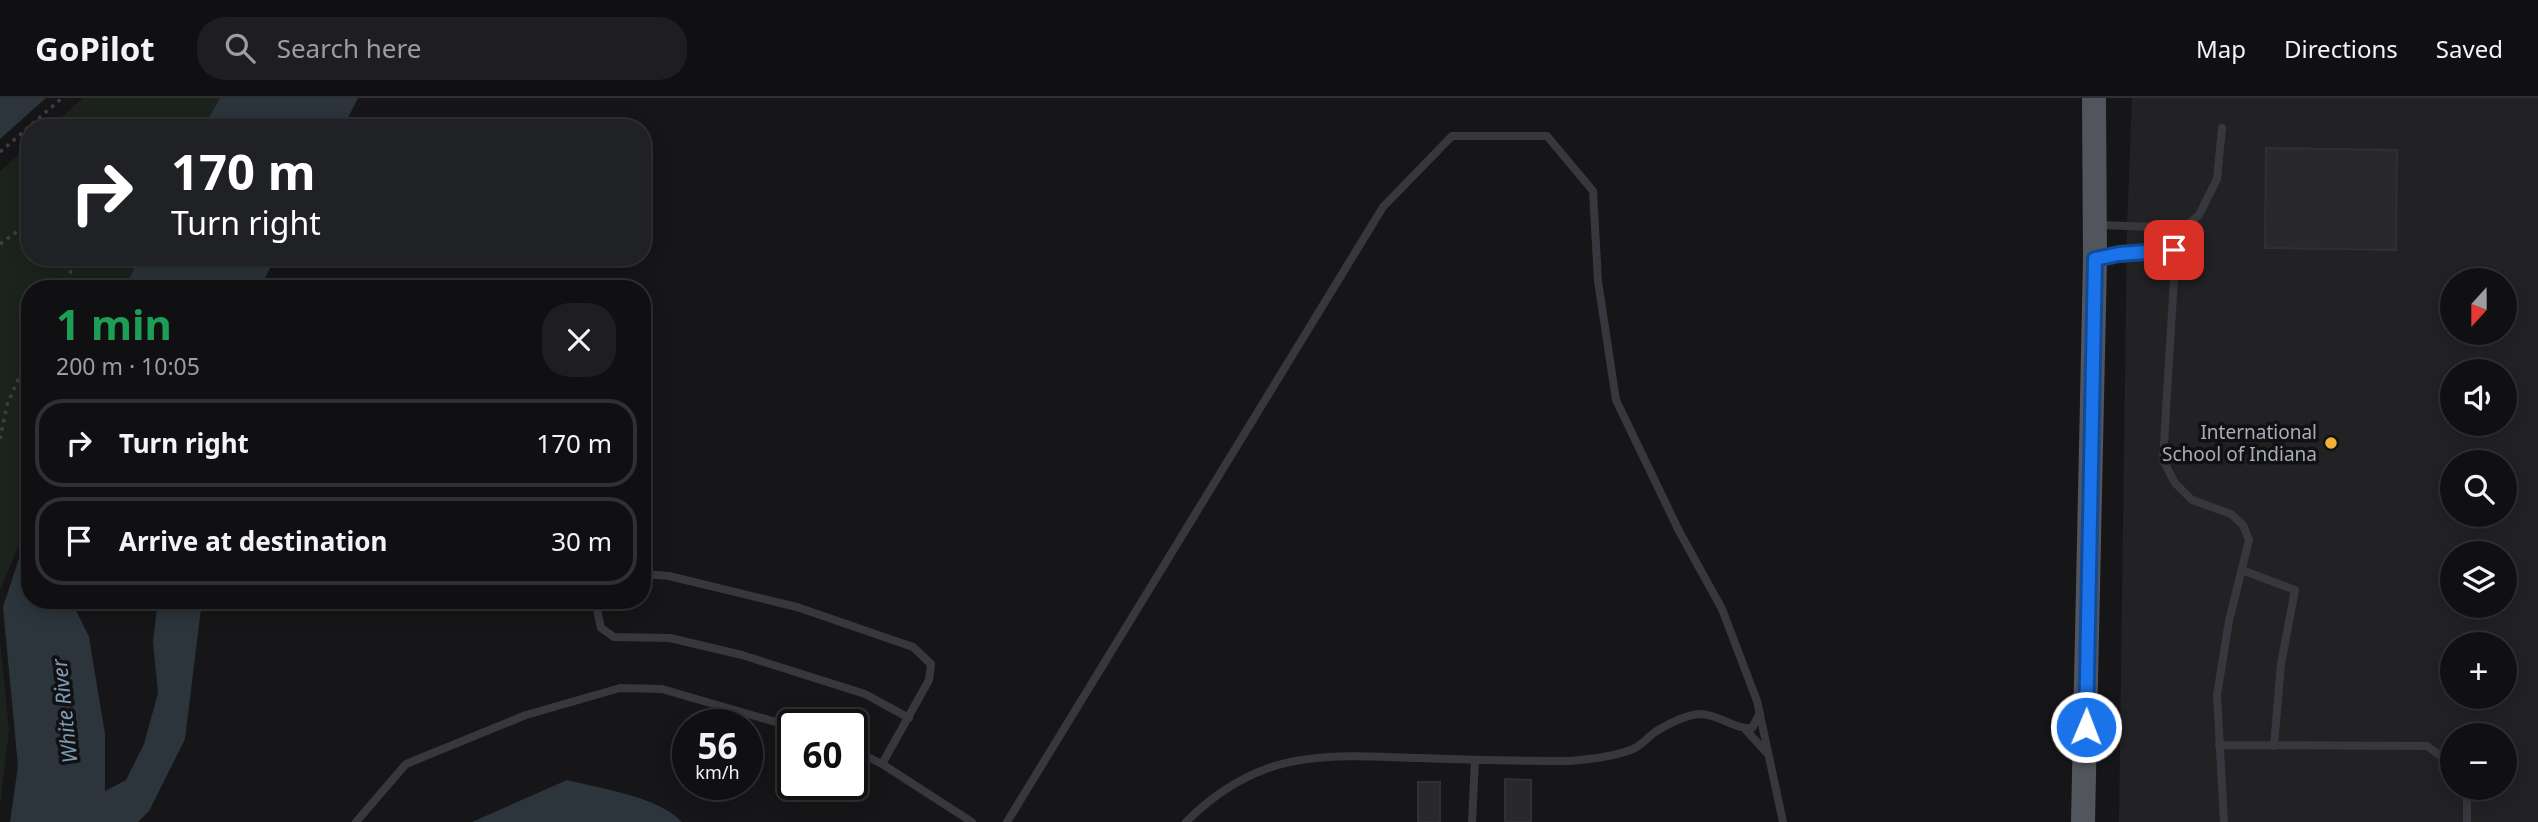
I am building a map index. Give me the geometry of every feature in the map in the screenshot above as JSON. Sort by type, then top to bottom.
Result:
[{"type":"main road","points":[[2084,822],[2095,259],[2094,98]]},
{"type":"lane","points":[[2222,128],[2217,179],[2199,215],[2184,228],[2174,250],[2163,460],[2175,483],[2192,500],[2231,514],[2243,525],[2249,540],[2229,621],[2217,695],[2224,822]]},
{"type":"lane","points":[[1007,822],[1383,207],[1452,136],[1548,136],[1593,191],[1598,281],[1616,400],[1679,531],[1722,609],[1760,713],[1783,822]]},
{"type":"lane","points":[[2095,225],[2184,228]]},
{"type":"lane","points":[[2095,259],[2119,254],[2174,250]]},
{"type":"lane","points":[[2242,570],[2295,590],[2281,664],[2274,746]]},
{"type":"lane","points":[[651,575],[670,576],[797,607],[913,647],[931,664],[929,680],[882,764]]},
{"type":"lane","points":[[597,609],[601,628],[614,637],[670,638],[742,655],[865,694],[909,718]]},
{"type":"lane","points":[[356,822],[406,764],[526,715],[620,688],[662,689],[777,722]]},
{"type":"lane","points":[[1745,729],[1752,728],[1760,713]]},
{"type":"lane","points":[[1186,822],[1202,806],[1233,785],[1266,769],[1296,762],[1335,756],[1569,761],[1604,757],[1636,748],[1677,720],[1700,714],[1721,718],[1745,729],[1760,743],[1770,758]]},
{"type":"lane","points":[[2219,745],[2427,746],[2440,755]]},
{"type":"lane","points":[[868,757],[972,822]]},
{"type":"lane","points":[[1472,822],[1475,760]]},
{"type":"lane","points":[[2467,800],[2467,822]]},
{"type":"path","points":[[38,119],[62,98]]},
{"type":"path","points":[[0,152],[21,134]]},
{"type":"path","points":[[0,244],[21,229]]},
{"type":"path","points":[[0,439],[8,405],[21,374]]},
{"type":"shaded area","points":[[83,98],[220,98],[208,119],[59,119]]},
{"type":"shaded area","name":"International School of Indiana","points":[[2132,98],[2538,98],[2538,822],[2119,822],[2127,226]]},
{"type":"shaded area","points":[[21,153],[21,266],[135,266],[130,280],[21,280],[21,540],[0,590],[0,171]]},
{"type":"shaded area","points":[[0,640],[9,730],[0,805]]},
{"type":"water","points":[[0,98],[46,98],[21,119],[0,139]]},
{"type":"water","points":[[220,98],[358,98],[348,119],[208,119]]},
{"type":"water","points":[[135,266],[271,266],[264,280],[129,280]]},
{"type":"water","name":"White River","points":[[21,552],[21,609],[75,609],[89,637],[105,734],[105,791],[126,780],[144,744],[158,693],[153,642],[157,609],[201,609],[185,739],[149,811],[138,822],[10,822],[18,766],[3,607]]},
{"type":"water","points":[[567,780],[644,800],[671,813],[682,822],[472,822]]},
{"type":"building","points":[[2266,148],[2397,150],[2396,250],[2265,248]]},
{"type":"building","points":[[1505,779],[1531,780],[1531,822],[1505,822]]},
{"type":"building","points":[[1418,782],[1440,782],[1440,822],[1418,822]]},
{"type":"place","name":"International School of Indiana","points":[[2331,443]]},
{"type":"route","points":[[2086,727],[2095,259],[2119,254],[2174,250]]}]
